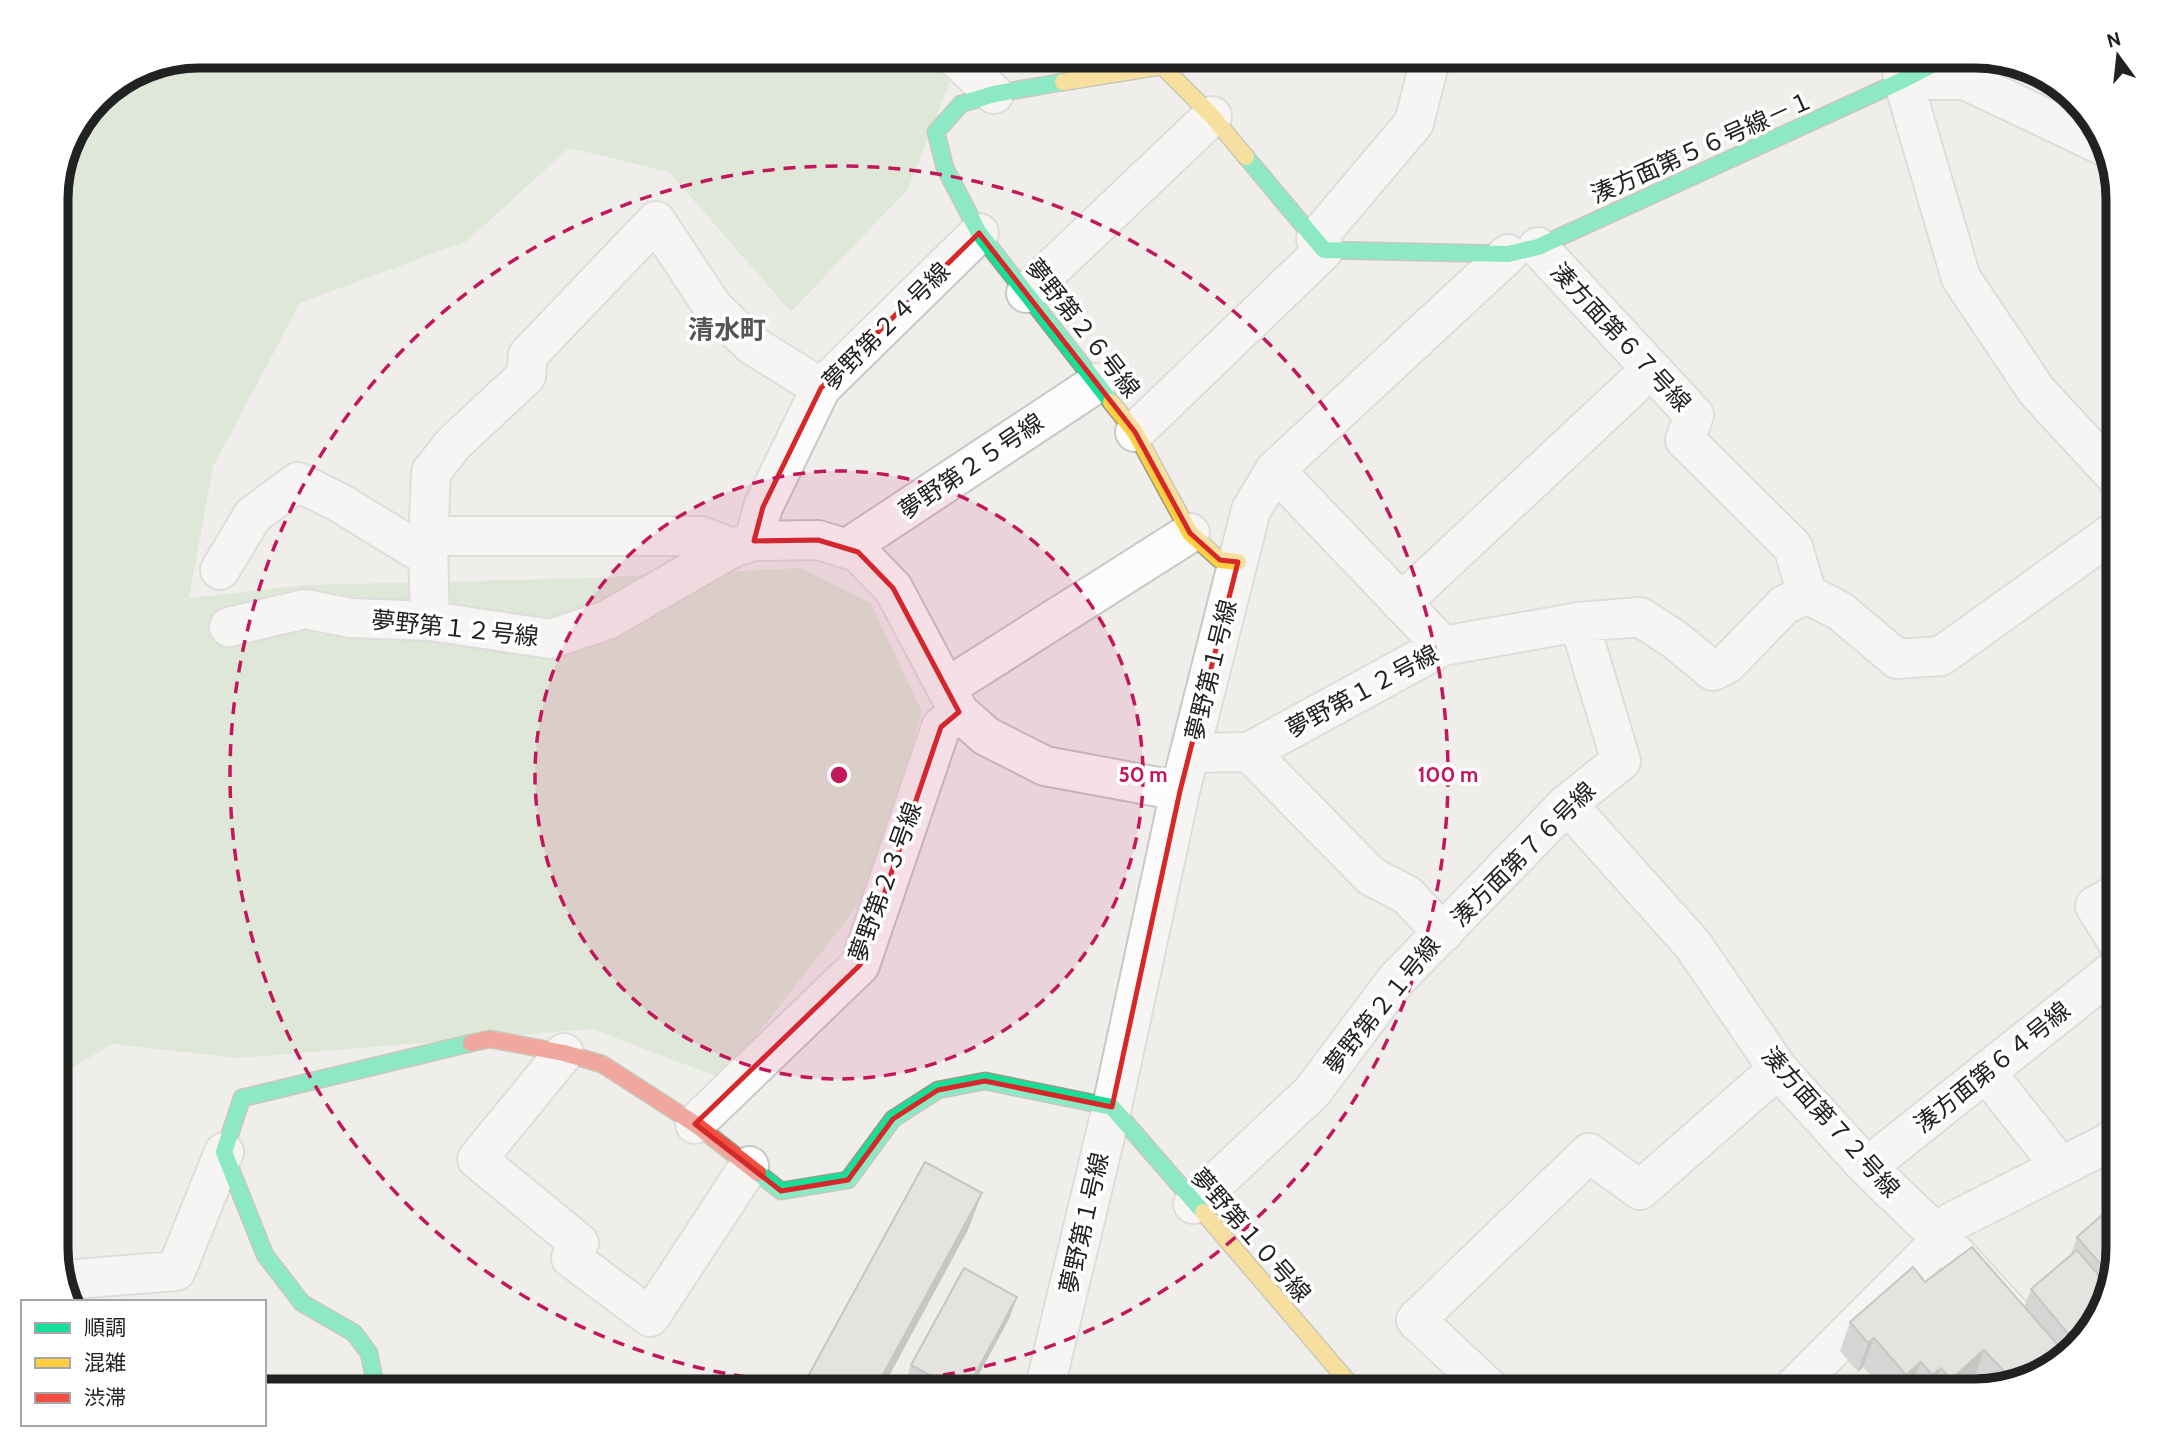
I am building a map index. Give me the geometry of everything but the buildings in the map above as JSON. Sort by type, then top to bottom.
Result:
[{"type":"street","points":[[960,68],[977,99],[1151,68]]},
{"type":"street","points":[[1164,68],[1212,116],[1320,244],[1523,250]]},
{"type":"street","points":[[1135,432],[1320,244],[1414,123],[1428,68]]},
{"type":"street","points":[[2092,140],[1965,80],[1902,68],[1961,278],[2036,390],[2106,466]]},
{"type":"street","name":"湊方面第５６号線－１","points":[[1523,250],[1902,68]]},
{"type":"street","name":"夢野第２６号線","points":[[977,99],[936,132],[945,168],[979,233],[1135,432],[1191,533],[1220,560],[1238,562]]},
{"type":"street","points":[[1026,293],[1212,116]]},
{"type":"street","points":[[430,621],[428,544],[431,472],[453,444],[526,376],[528,355],[656,221],[713,307],[752,345],[821,388]]},
{"type":"street","name":"夢野第２４号線","points":[[743,545],[821,388],[979,233]]},
{"type":"street","name":"湊方面第６７号線","points":[[1523,250],[1651,369],[1694,415],[1685,440],[1793,547],[1807,594]]},
{"type":"street","name":"夢野第１号線","points":[[1047,1379],[1112,1107],[1180,790],[1251,510],[1275,470],[1523,250]]},
{"type":"street","points":[[1401,603],[1651,369]]},
{"type":"street","name":"夢野第２５号線","points":[[846,549],[1097,383]]},
{"type":"street","points":[[1275,470],[1443,646]]},
{"type":"street","points":[[220,570],[253,515],[298,482],[340,503],[415,550],[443,536],[701,536],[743,545]]},
{"type":"street","name":"夢野第２３号線","points":[[695,1124],[860,965],[952,700],[1191,533]]},
{"type":"street","points":[[1807,594],[1840,611],[1897,659],[1941,656],[2106,538]]},
{"type":"street","name":"夢野第１２号線","points":[[229,626],[304,609],[351,618],[430,621],[551,639],[607,620],[743,545],[817,540],[858,552],[893,588],[952,700],[986,736],[1045,766],[1180,790]]},
{"type":"street","name":"夢野第１２号線","points":[[1190,753],[1249,752],[1443,646],[1579,622],[1640,617],[1674,639],[1713,671],[1727,664],[1784,605],[1807,594]]},
{"type":"street","name":"湊方面第７６号線","points":[[1443,933],[1567,804],[1621,761],[1579,622]]},
{"type":"street","name":"夢野第２１号線","points":[[1193,1204],[1312,1092],[1396,980],[1443,933],[1407,895],[1371,876],[1249,752]]},
{"type":"street","name":"湊方面第７２号線","points":[[1567,804],[1693,945],[1778,1069],[1867,1167],[1942,1239],[2048,1356]]},
{"type":"street","points":[[2106,900],[2095,906],[2106,924]]},
{"type":"street","name":"湊方面第６４号線","points":[[1867,1167],[2106,977]]},
{"type":"street","points":[[73,1281],[174,1287],[242,1098],[489,1038],[564,1053],[602,1064],[695,1124],[781,1191],[848,1180],[893,1119],[938,1090],[985,1081],[1112,1107]]},
{"type":"street","points":[[564,1053],[477,1159],[579,1242],[571,1258],[650,1317],[749,1166]]},
{"type":"street","points":[[1479,1379],[1416,1320],[1589,1153],[1640,1190],[1778,1069]]},
{"type":"street","points":[[1986,1072],[2061,1167]]},
{"type":"street","name":"夢野第１０号線","points":[[1112,1107],[1346,1379]]},
{"type":"street","points":[[1802,1379],[1942,1239],[1952,1222],[2106,1144]]},
{"type":"street","points":[[224,1152],[265,1255],[302,1303],[354,1334],[369,1353],[373,1379]]},
{"type":"highlighted area","points":[[979,233],[1135,432],[1190,533],[1220,560],[1238,562],[1180,791],[1112,1107],[985,1081],[938,1090],[893,1119],[848,1180],[781,1191],[695,1124],[860,965],[941,727],[959,712],[893,588],[858,552],[818,540],[754,541],[763,507],[821,388]]},
{"type":"green space","points":[[955,68],[908,189],[791,312],[669,172],[569,148],[467,241],[300,303],[213,467],[189,598],[304,585],[586,578],[801,568],[871,603],[922,712],[870,890],[723,1079],[592,1029],[238,1058],[112,1044],[69,1070],[69,191],[78,149],[95,120],[126,90],[157,75],[182,69]]},
{"type":"traffic: fast","points":[[1246,157],[1324,250],[1508,254],[1538,247],[1926,68]]},
{"type":"traffic: fast","points":[[1063,82],[994,94],[961,104],[936,132],[945,168],[979,233],[1111,402]]},
{"type":"traffic: fast","points":[[373,1379],[369,1353],[354,1333],[302,1303],[265,1255],[224,1152],[242,1098],[471,1043]]},
{"type":"traffic: fast","points":[[758,1173],[781,1191],[848,1180],[893,1119],[938,1090],[985,1081],[1112,1107],[1203,1212]]},
{"type":"traffic: slow","points":[[1063,82],[1150,68]]},
{"type":"traffic: slow","points":[[1164,68],[1212,116],[1246,157]]},
{"type":"traffic: slow","points":[[1111,402],[1135,432],[1190,533],[1220,560],[1238,562]]},
{"type":"traffic: slow","points":[[1203,1212],[1346,1379]]},
{"type":"traffic: jam","points":[[471,1043],[490,1039],[564,1053],[602,1064],[695,1124],[758,1173]]},
{"type":"district","name":"清水町","points":[[727,330]]}]
